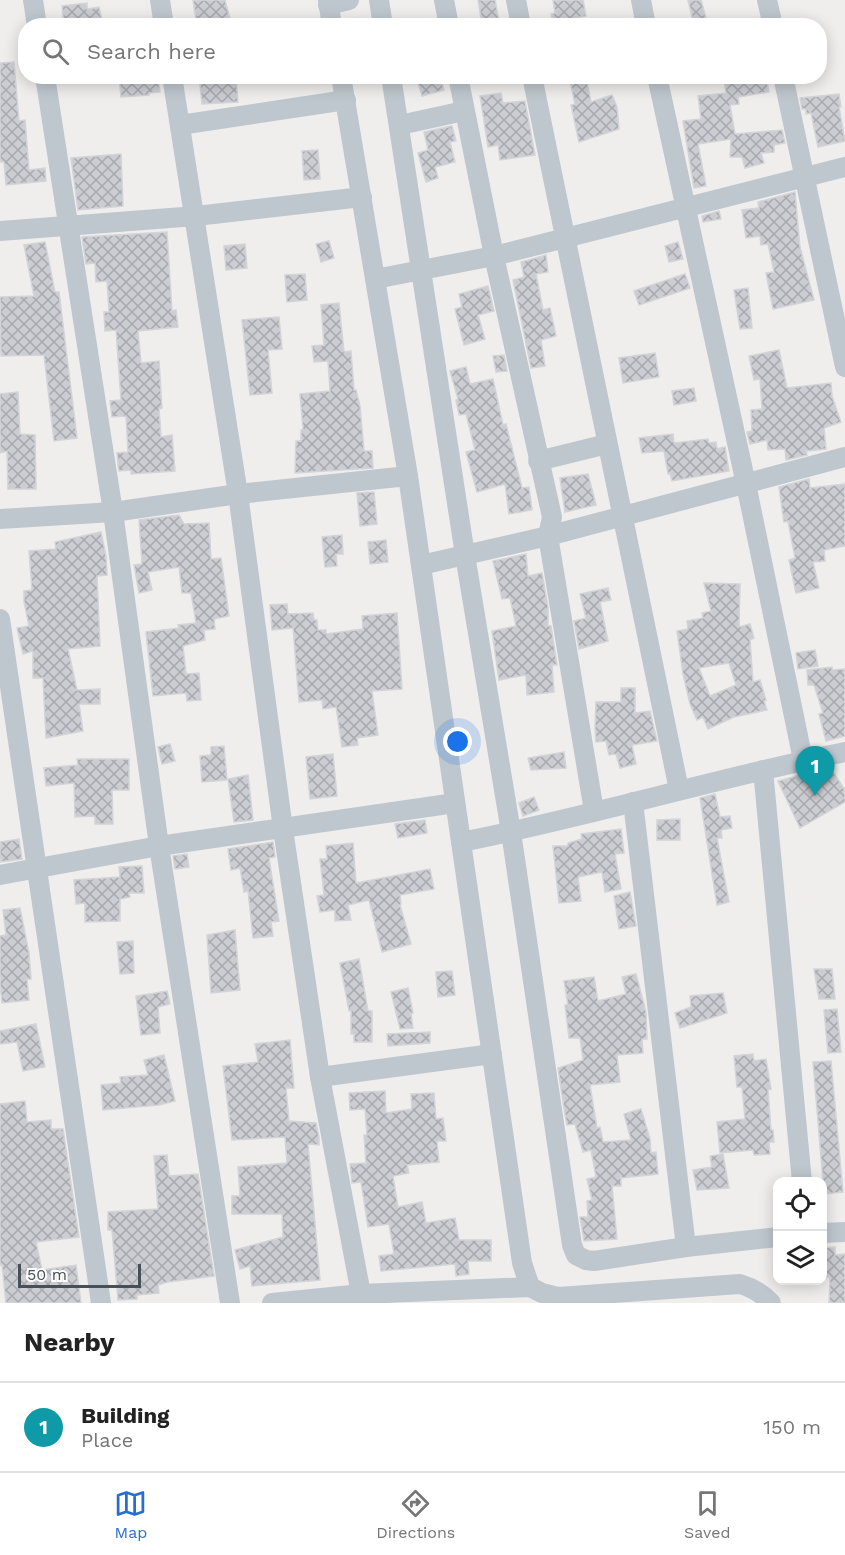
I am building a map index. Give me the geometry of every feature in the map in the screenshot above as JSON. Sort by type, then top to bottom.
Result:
[{"type":"street","points":[[33,0],[36,18]]},
{"type":"street","points":[[160,0],[163,18]]},
{"type":"street","points":[[331,18],[328,2],[349,0]]},
{"type":"street","points":[[379,0],[382,18]]},
{"type":"street","points":[[444,0],[447,18]]},
{"type":"street","points":[[516,0],[519,18]]},
{"type":"street","points":[[641,0],[644,18]]},
{"type":"street","points":[[768,0],[771,18]]},
{"type":"street","points":[[46,84],[113,512],[159,846],[230,1303]]},
{"type":"street","points":[[173,84],[196,216],[238,494],[283,829],[320,1077],[361,1294]]},
{"type":"street","points":[[343,84],[421,565],[522,1263],[519,1293]]},
{"type":"street","points":[[393,84],[465,555],[511,832],[572,1245],[576,1255],[594,1261],[686,1247],[773,1237]]},
{"type":"street","points":[[459,84],[494,256],[552,517],[548,536],[594,811]]},
{"type":"street","points":[[534,84],[679,790]]},
{"type":"street","points":[[659,84],[746,484],[803,760]]},
{"type":"street","points":[[785,84],[845,367]]},
{"type":"street","points":[[180,125],[346,100]]},
{"type":"street","points":[[400,125],[464,111]]},
{"type":"street","points":[[375,279],[494,256],[845,167]]},
{"type":"street","points":[[0,231],[196,216],[362,197]]},
{"type":"street","points":[[538,461],[607,444]]},
{"type":"street","points":[[421,565],[548,536],[845,457]]},
{"type":"street","points":[[0,519],[113,512],[238,494],[408,476]]},
{"type":"street","points":[[0,619],[3,668],[102,1303]]},
{"type":"street","points":[[461,842],[845,752]]},
{"type":"street","points":[[763,770],[802,1177]]},
{"type":"street","points":[[633,802],[686,1247]]},
{"type":"street","points":[[0,875],[159,846],[455,803]]},
{"type":"street","points":[[320,1077],[492,1054]]},
{"type":"street","points":[[827,1233],[845,1232]]},
{"type":"street","points":[[272,1303],[361,1294],[401,1298],[542,1293],[558,1297],[740,1284],[752,1287],[771,1303]]},
{"type":"building","points":[[193,0],[225,0],[230,18],[196,18]]},
{"type":"building","points":[[478,0],[495,0],[498,18],[481,18]]},
{"type":"building","points":[[553,0],[583,0],[586,16],[552,18],[551,14],[555,13]]},
{"type":"building","points":[[688,0],[701,0],[706,18],[692,18]]},
{"type":"building","points":[[87,3],[87,9],[99,7],[102,18],[63,18],[62,6]]},
{"type":"building","points":[[14,62],[19,121],[25,120],[29,170],[45,168],[46,181],[6,185],[4,162],[0,162],[0,63]]},
{"type":"building","points":[[120,84],[159,84],[160,92],[121,97]]},
{"type":"building","points":[[200,84],[237,84],[238,102],[202,104]]},
{"type":"building","points":[[418,84],[442,84],[444,90],[422,96]]},
{"type":"building","points":[[571,84],[588,84],[591,102],[612,95],[617,107],[619,129],[579,142],[571,105],[575,104]]},
{"type":"building","points":[[725,84],[768,84],[769,92],[738,97],[739,104],[730,105],[735,134],[782,130],[785,143],[774,145],[774,152],[761,153],[764,163],[745,168],[742,157],[730,157],[731,139],[698,144],[706,186],[694,188],[683,121],[701,119],[698,96],[726,93]]},
{"type":"building","points":[[501,93],[503,103],[525,101],[535,155],[500,160],[498,145],[488,147],[480,96]]},
{"type":"building","points":[[839,94],[845,141],[818,147],[811,113],[806,114],[806,109],[802,109],[800,98]]},
{"type":"building","points":[[452,126],[456,141],[450,142],[455,162],[435,167],[438,178],[426,182],[418,153],[428,150],[424,132]]},
{"type":"building","points":[[318,150],[320,179],[304,180],[302,151]]},
{"type":"building","points":[[121,154],[123,206],[78,210],[71,158]]},
{"type":"building","points":[[795,192],[800,247],[814,300],[773,309],[766,273],[774,272],[768,244],[761,245],[760,236],[746,238],[742,210],[759,208],[758,202]]},
{"type":"building","points":[[719,211],[721,219],[703,222],[702,216]]},
{"type":"building","points":[[167,232],[172,311],[176,310],[178,327],[138,331],[141,363],[159,361],[161,437],[172,435],[175,471],[131,474],[131,470],[119,471],[118,465],[117,453],[128,452],[126,416],[112,417],[110,401],[121,400],[116,330],[105,331],[104,312],[109,312],[107,281],[96,282],[95,263],[86,264],[82,237]]},
{"type":"building","points":[[329,241],[334,258],[321,262],[316,244]]},
{"type":"building","points":[[45,242],[55,292],[59,292],[77,438],[54,441],[44,355],[1,356],[0,297],[34,296],[24,245]]},
{"type":"building","points":[[678,242],[683,259],[669,262],[665,246]]},
{"type":"building","points":[[245,244],[247,268],[226,270],[224,246]]},
{"type":"building","points":[[546,255],[548,272],[536,274],[543,310],[550,308],[556,336],[541,340],[545,366],[531,368],[513,280],[524,277],[521,262]]},
{"type":"building","points":[[305,274],[307,300],[287,302],[285,275]]},
{"type":"building","points":[[685,274],[690,288],[639,305],[634,291]]},
{"type":"building","points":[[488,286],[494,311],[478,315],[485,339],[464,345],[455,309],[462,307],[459,294]]},
{"type":"building","points":[[748,288],[752,328],[740,329],[734,290]]},
{"type":"building","points":[[339,303],[344,352],[351,351],[354,390],[356,390],[360,406],[364,451],[372,451],[373,468],[295,473],[296,441],[301,441],[301,430],[303,430],[300,394],[330,391],[328,361],[314,362],[312,346],[324,345],[321,305]]},
{"type":"building","points":[[279,317],[282,349],[268,350],[272,393],[250,395],[242,320]]},
{"type":"building","points":[[779,350],[787,388],[831,383],[832,396],[841,422],[824,428],[826,449],[806,451],[807,455],[786,460],[785,449],[768,450],[767,440],[750,444],[747,432],[752,431],[751,410],[762,409],[760,379],[754,380],[749,356]]},
{"type":"building","points":[[655,353],[659,377],[623,383],[619,358]]},
{"type":"building","points":[[504,355],[507,371],[496,372],[493,356]]},
{"type":"building","points":[[466,367],[470,384],[493,379],[503,425],[506,424],[522,488],[529,487],[532,510],[509,514],[505,484],[477,492],[466,452],[475,450],[466,414],[459,415],[456,400],[458,399],[450,371]]},
{"type":"building","points":[[694,388],[696,401],[674,405],[672,391]]},
{"type":"building","points":[[18,392],[20,434],[35,435],[36,489],[8,489],[7,451],[0,453],[0,394]]},
{"type":"building","points":[[673,434],[674,443],[708,439],[709,443],[716,442],[717,449],[725,447],[729,471],[672,481],[670,473],[668,474],[664,451],[642,453],[639,438]]},
{"type":"building","points":[[588,474],[596,505],[565,512],[560,478]]},
{"type":"building","points":[[809,479],[810,488],[845,484],[845,546],[824,550],[825,561],[813,562],[819,588],[796,593],[789,560],[795,558],[788,521],[784,522],[779,487]]},
{"type":"building","points":[[374,492],[377,524],[360,526],[357,493]]},
{"type":"building","points":[[179,515],[184,524],[209,523],[211,559],[221,558],[229,616],[214,619],[215,629],[204,630],[205,640],[183,646],[186,674],[199,673],[201,700],[187,701],[186,693],[153,696],[146,632],[179,628],[178,625],[196,623],[191,593],[182,593],[179,567],[148,572],[152,590],[139,593],[134,565],[142,564],[139,520]]},
{"type":"building","points":[[101,532],[107,575],[97,576],[100,646],[68,649],[77,690],[100,689],[100,704],[79,704],[83,731],[46,738],[43,678],[33,678],[33,651],[23,654],[17,628],[29,626],[24,591],[32,590],[29,551],[56,549],[55,542]]},
{"type":"building","points":[[342,535],[343,554],[336,554],[337,566],[325,567],[322,537]]},
{"type":"building","points":[[386,540],[388,562],[370,564],[368,542]]},
{"type":"building","points":[[526,554],[528,576],[542,573],[548,607],[548,626],[551,626],[557,665],[552,665],[554,692],[527,695],[526,675],[499,680],[492,631],[516,626],[510,598],[502,599],[493,561]]},
{"type":"building","points":[[704,583],[740,584],[739,627],[750,624],[754,638],[750,640],[753,682],[760,680],[767,710],[734,717],[708,729],[703,717],[697,720],[690,704],[677,631],[688,629],[687,621],[703,618],[702,613],[711,611]],"holes":[[[729,663],[736,685],[710,696],[699,668]]]},
{"type":"building","points":[[608,588],[611,600],[600,602],[608,641],[579,649],[574,621],[586,618],[580,594]]},
{"type":"building","points":[[287,604],[288,614],[313,613],[314,620],[317,620],[318,630],[326,630],[326,634],[363,629],[362,616],[397,613],[402,689],[372,691],[378,735],[357,738],[358,745],[342,747],[336,707],[323,709],[322,700],[299,702],[293,628],[272,630],[270,605]]},
{"type":"building","points":[[815,650],[818,666],[798,669],[796,653]]},
{"type":"building","points":[[832,667],[832,670],[845,669],[845,736],[826,741],[819,714],[823,713],[814,685],[808,685],[807,670]]},
{"type":"building","points":[[621,688],[635,688],[635,713],[650,711],[657,741],[632,745],[636,764],[620,768],[616,754],[609,755],[606,741],[596,742],[595,728],[596,702],[621,702]]},
{"type":"building","points":[[170,744],[175,761],[162,764],[158,747]]},
{"type":"building","points":[[224,746],[227,780],[202,782],[200,756],[211,755],[211,747]]},
{"type":"building","points":[[564,752],[566,768],[531,770],[528,758]]},
{"type":"building","points":[[333,754],[337,796],[310,799],[306,757]]},
{"type":"building","points":[[77,759],[129,759],[129,790],[112,790],[113,824],[95,824],[95,816],[75,817],[74,783],[46,786],[44,768],[78,765]]},
{"type":"building","points":[[830,767],[845,790],[845,802],[800,828],[778,781]]},
{"type":"building","points":[[248,775],[253,820],[234,822],[228,779]]},
{"type":"building","points":[[715,794],[720,817],[730,816],[732,828],[721,830],[722,838],[717,838],[729,902],[717,905],[700,798]]},
{"type":"building","points":[[534,797],[539,810],[523,816],[519,803]]},
{"type":"building","points":[[680,819],[680,840],[657,840],[657,820]]},
{"type":"building","points":[[425,820],[427,833],[398,838],[395,824]]},
{"type":"building","points":[[621,829],[624,853],[615,854],[621,889],[605,892],[602,872],[578,877],[581,901],[559,903],[553,846],[568,846],[568,843],[582,839],[581,834]]},
{"type":"building","points":[[19,839],[22,859],[0,862],[0,842]]},
{"type":"building","points":[[273,842],[275,857],[269,858],[279,921],[271,922],[273,936],[253,938],[248,891],[244,892],[240,868],[231,870],[228,849]]},
{"type":"building","points":[[353,843],[356,883],[430,869],[434,889],[400,895],[400,905],[411,944],[382,952],[369,900],[348,905],[351,920],[335,921],[335,910],[320,912],[317,896],[324,895],[320,859],[327,859],[326,846]]},
{"type":"building","points":[[187,854],[189,867],[175,869],[173,856]]},
{"type":"building","points":[[142,866],[144,893],[129,893],[130,897],[120,899],[120,921],[85,922],[85,903],[76,904],[74,880],[120,877],[119,867]]},
{"type":"building","points":[[630,892],[636,926],[619,929],[614,896]]},
{"type":"building","points":[[20,908],[29,953],[31,979],[27,979],[29,1000],[2,1003],[0,936],[6,935],[3,910]]},
{"type":"building","points":[[235,930],[240,990],[211,993],[207,935]]},
{"type":"building","points":[[133,941],[134,973],[120,974],[117,942]]},
{"type":"building","points":[[359,959],[368,1011],[372,1011],[372,1042],[354,1042],[354,1034],[351,1034],[351,1010],[349,1011],[340,963]]},
{"type":"building","points":[[814,969],[832,969],[835,999],[819,999]]},
{"type":"building","points":[[452,971],[455,995],[438,997],[436,972]]},
{"type":"building","points":[[636,974],[646,1012],[647,1039],[642,1039],[643,1053],[617,1055],[620,1082],[590,1085],[597,1128],[600,1127],[603,1142],[631,1140],[624,1114],[641,1109],[650,1139],[651,1153],[656,1152],[658,1174],[621,1178],[621,1186],[612,1186],[617,1239],[584,1241],[580,1217],[588,1217],[587,1201],[592,1200],[587,1179],[596,1177],[591,1150],[583,1152],[575,1124],[567,1125],[565,1115],[558,1068],[583,1060],[580,1038],[569,1038],[565,1005],[568,1005],[564,981],[594,977],[598,1001],[626,994],[622,977]]},
{"type":"building","points":[[408,988],[413,1013],[411,1014],[413,1028],[400,1029],[391,992]]},
{"type":"building","points":[[167,991],[170,1004],[158,1007],[160,1033],[141,1035],[136,996]]},
{"type":"building","points":[[723,993],[727,1013],[680,1028],[675,1013],[691,1007],[690,996]]},
{"type":"building","points":[[837,1009],[841,1052],[828,1053],[824,1010]]},
{"type":"building","points":[[36,1024],[45,1067],[23,1071],[17,1042],[0,1044],[0,1031]]},
{"type":"building","points":[[430,1032],[430,1043],[388,1046],[387,1034]]},
{"type":"building","points":[[290,1040],[294,1088],[286,1088],[289,1121],[316,1123],[319,1137],[319,1145],[308,1144],[320,1280],[252,1286],[250,1266],[240,1269],[235,1250],[283,1237],[282,1214],[232,1214],[232,1196],[240,1196],[238,1167],[287,1163],[285,1137],[232,1140],[223,1066],[258,1062],[255,1044]]},
{"type":"building","points":[[753,1054],[754,1061],[766,1059],[771,1089],[768,1090],[774,1142],[769,1142],[770,1154],[754,1155],[753,1150],[720,1153],[717,1122],[745,1119],[742,1087],[737,1087],[734,1056]]},
{"type":"building","points":[[164,1055],[175,1101],[159,1105],[103,1110],[101,1085],[121,1083],[120,1077],[148,1075],[144,1060]]},
{"type":"building","points":[[831,1061],[843,1192],[827,1194],[827,1177],[823,1177],[813,1062]]},
{"type":"building","points":[[385,1091],[386,1113],[412,1109],[411,1094],[434,1093],[436,1119],[443,1118],[446,1141],[437,1141],[439,1162],[407,1165],[409,1173],[393,1176],[398,1207],[422,1202],[426,1223],[455,1218],[459,1240],[491,1240],[491,1261],[468,1261],[469,1274],[456,1276],[455,1264],[381,1271],[379,1256],[394,1254],[389,1224],[368,1227],[361,1182],[352,1183],[350,1164],[366,1163],[364,1135],[367,1135],[365,1109],[350,1110],[349,1093]]},
{"type":"building","points":[[25,1101],[27,1122],[51,1120],[51,1129],[63,1129],[79,1237],[36,1242],[42,1270],[76,1265],[81,1303],[6,1303],[2,1265],[0,1265],[0,1104]]},
{"type":"building","points":[[723,1154],[729,1188],[697,1190],[693,1170],[712,1167],[710,1156]]},
{"type":"building","points":[[167,1155],[169,1176],[198,1174],[214,1276],[168,1282],[158,1285],[159,1293],[137,1295],[137,1299],[118,1300],[112,1230],[108,1230],[108,1212],[158,1209],[154,1156]]},
{"type":"building","points":[[835,1247],[835,1255],[845,1254],[845,1303],[829,1303],[830,1277],[827,1277],[827,1248]]},
{"type":"place","name":"Building","points":[[815,796]]}]
